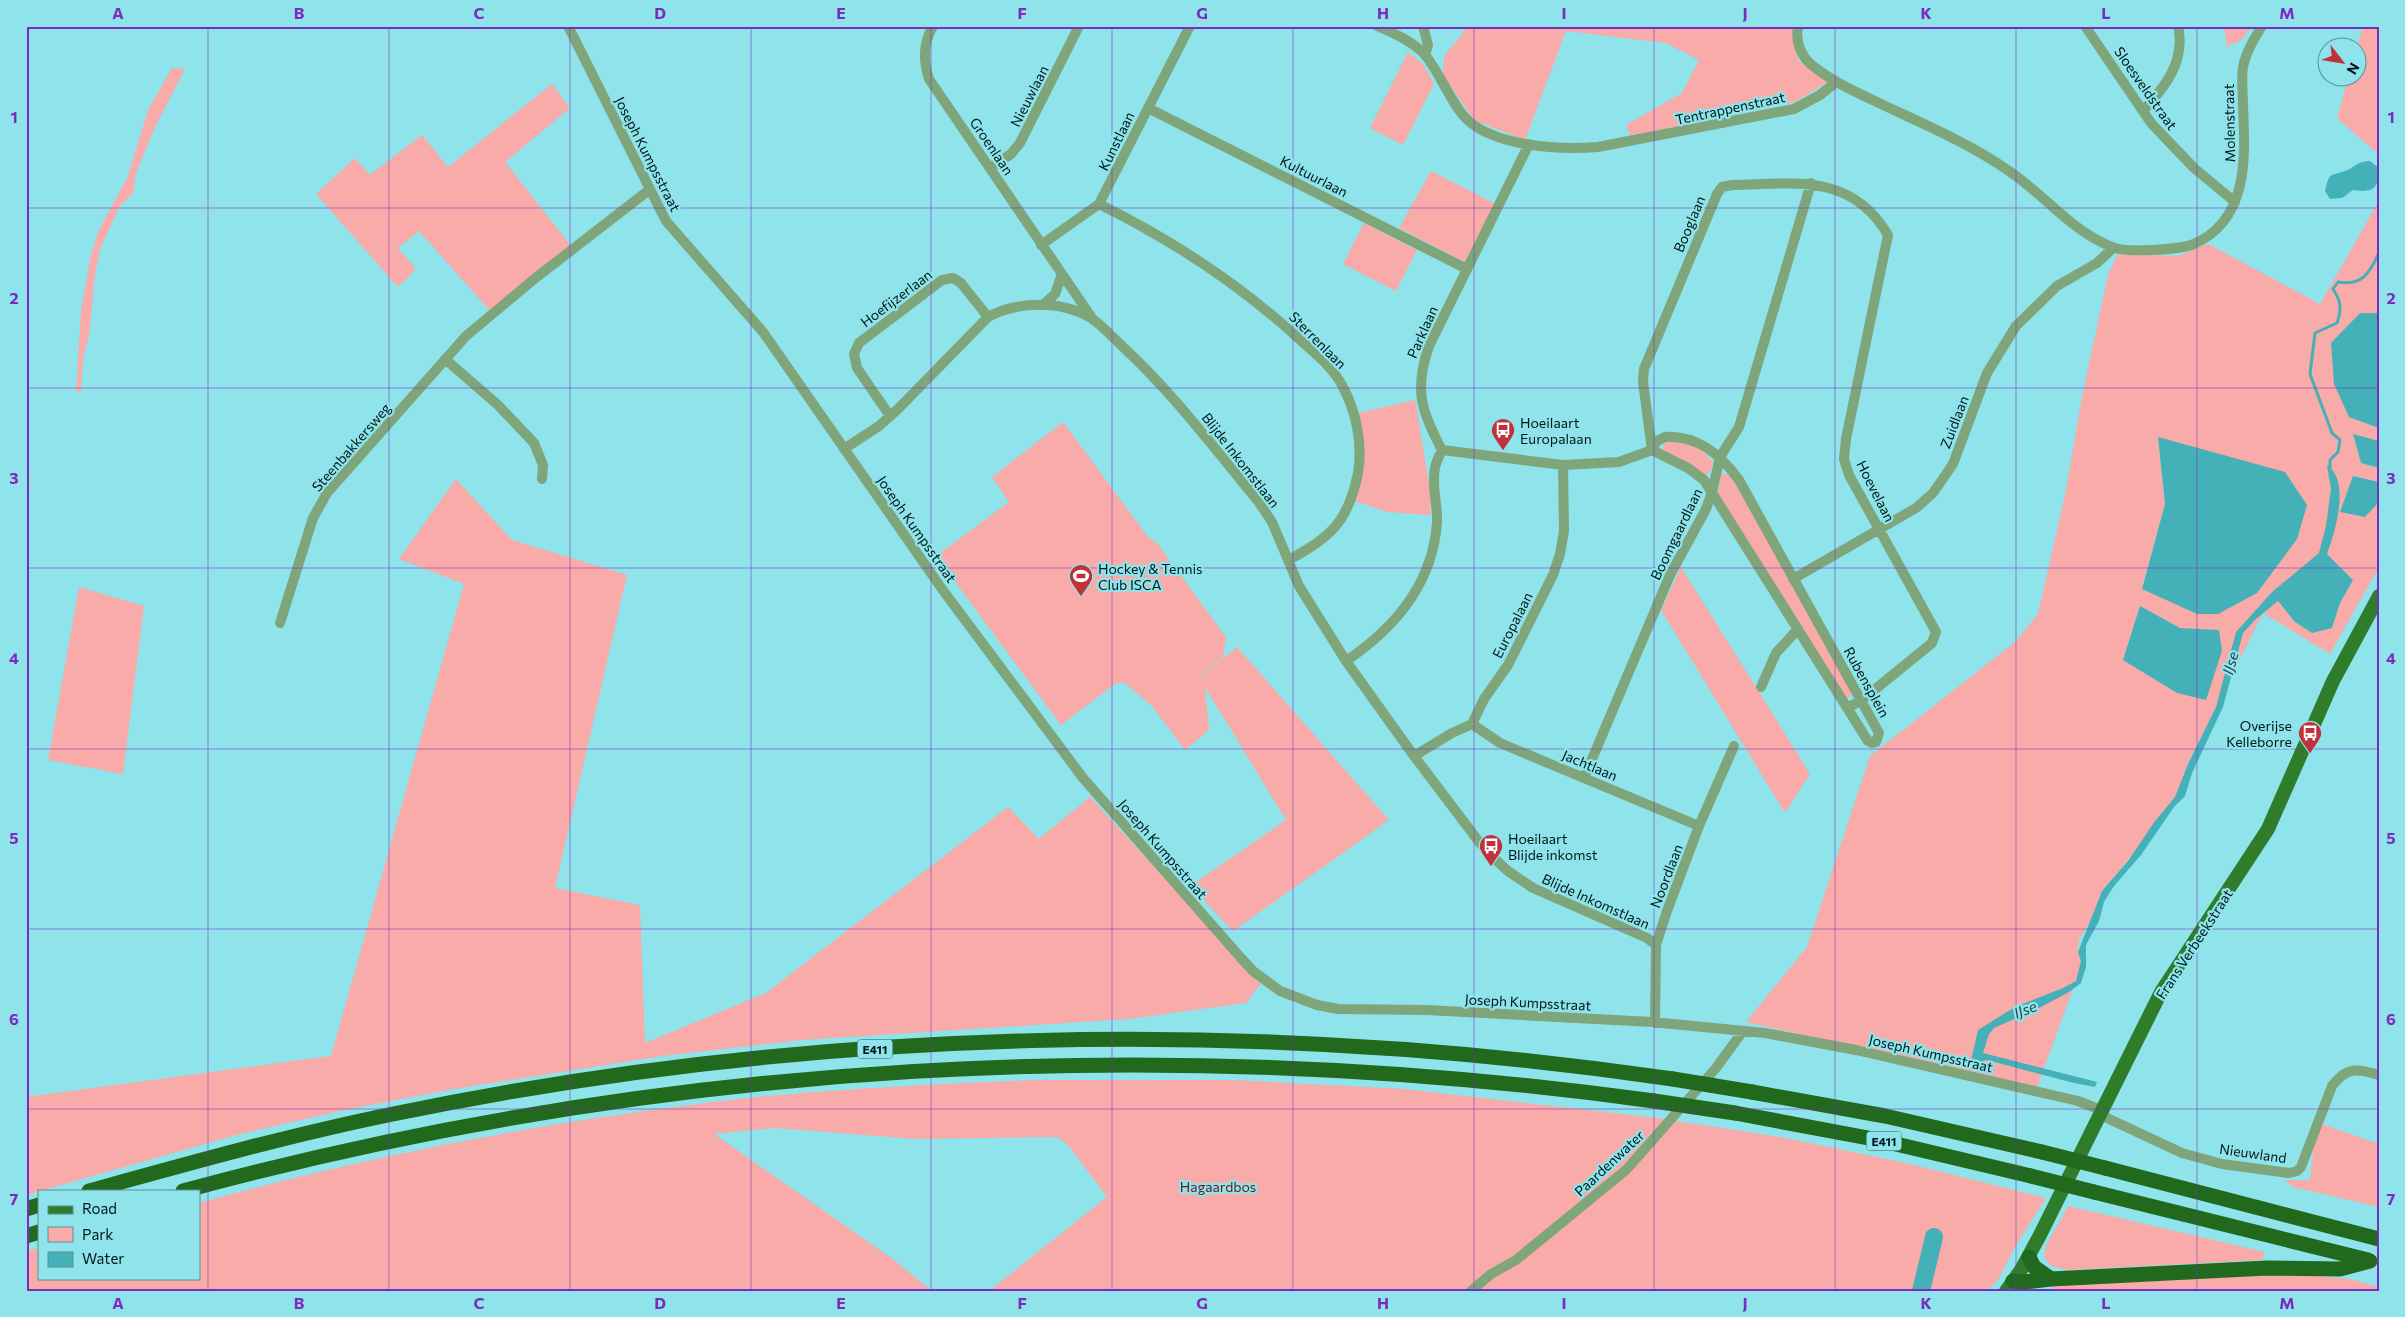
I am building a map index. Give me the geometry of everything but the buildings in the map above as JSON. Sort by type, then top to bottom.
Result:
[{"type":"highway","name":"E411","points":[[92,1190],[282,1138],[396,1113],[650,1070],[733,1060],[906,1046],[1052,1040],[1180,1039],[1335,1044],[1537,1061],[1673,1079],[1752,1092],[1885,1116],[2042,1152],[2379,1239]]},
{"type":"highway","name":"E411","points":[[188,1190],[290,1162],[384,1141],[655,1094],[910,1071],[1050,1064],[1170,1064],[1334,1069],[1465,1078],[1654,1100],[1735,1113],[1880,1140],[2374,1262]]},
{"type":"highway","points":[[26,1209],[38,1205]]},
{"type":"highway","points":[[26,1236],[38,1232]]},
{"type":"highway","points":[[2029,1257],[2034,1268],[2051,1279]]},
{"type":"highway","points":[[2010,1287],[2024,1282],[2051,1279],[2267,1268],[2340,1269],[2374,1262]]},
{"type":"main road","name":"Frans Verbeekstraat","points":[[2010,1287],[2029,1257],[2161,992],[2268,829],[2333,681],[2379,596]]},
{"type":"street","name":"Joseph Kumpsstraat","points":[[568,26],[666,221],[748,313],[801,384],[942,589],[1083,778],[1241,958],[1269,984],[1298,999],[1338,1009],[1427,1010],[1655,1023],[1765,1033],[1856,1050],[2078,1100],[2101,1112]]},
{"type":"street","name":"Groenlaan","points":[[932,26],[924,49],[924,64],[929,79],[1092,318]]},
{"type":"street","name":"Nieuwlaan","points":[[990,168],[1010,154],[1020,143],[1079,26]]},
{"type":"street","name":"Kunstlaan","points":[[1042,245],[1099,204],[1190,26]]},
{"type":"street","name":"Tentrappenstraat","points":[[1377,26],[1406,40],[1425,55],[1462,114],[1474,126],[1493,135],[1529,144],[1576,149],[1618,143],[1794,109],[1820,95],[1836,82]]},
{"type":"street","points":[[1423,26],[1428,45],[1425,55]]},
{"type":"street","points":[[1798,26],[1796,35],[1799,48],[1811,64],[1836,82],[1982,154],[2010,171],[2034,189],[2073,226],[2113,248]]},
{"type":"street","name":"Sloesveldstraat","points":[[2085,26],[2143,111],[2169,143],[2235,202]]},
{"type":"street","points":[[2143,111],[2163,89],[2173,72],[2179,54],[2178,26]]},
{"type":"street","name":"Molenstraat","points":[[2113,248],[2158,250],[2194,244],[2212,233],[2225,219],[2235,202],[2243,176],[2245,157],[2244,65],[2250,47],[2262,26]]},
{"type":"street","name":"Kultuurlaan","points":[[1148,108],[1467,269]]},
{"type":"street","name":"Parklaan","points":[[1442,450],[1429,426],[1422,403],[1420,386],[1421,368],[1429,346],[1529,144]]},
{"type":"street","name":"Booglaan","points":[[1652,450],[1643,382],[1644,369],[1717,194],[1722,187],[1732,185],[1811,183],[1826,185],[1843,192],[1860,203],[1883,225],[1888,235]]},
{"type":"street","name":"Boomgaardlaan","points":[[1584,778],[1670,575],[1706,509],[1720,457],[1739,427],[1811,183]]},
{"type":"street","name":"Steenbakkersweg","points":[[280,622],[319,505],[327,492],[466,336],[532,280],[649,190]]},
{"type":"street","name":"Sterrenlaan","points":[[1099,204],[1180,247],[1222,274],[1265,308],[1326,364],[1342,384],[1352,410],[1360,442],[1354,491],[1345,514],[1334,530],[1322,541],[1289,560]]},
{"type":"street","name":"Hoevelaan","points":[[1847,708],[1862,700],[1932,643],[1936,632],[1849,475],[1844,459],[1846,439],[1888,235]]},
{"type":"street","name":"Zuidlaan","points":[[1793,579],[1916,508],[1933,493],[1944,479],[1963,441],[1994,358],[2016,326],[2057,286],[2097,263],[2113,248]]},
{"type":"street","points":[[1044,304],[1055,294],[1062,274]]},
{"type":"street","name":"Hoefijzerlaan","points":[[890,416],[857,368],[854,354],[859,343],[942,280],[953,278],[960,283],[988,317]]},
{"type":"street","name":"Blijde Inkomstlaan","points":[[844,449],[890,416],[988,317],[997,312],[1044,304],[1071,310],[1092,318],[1152,374],[1234,472],[1272,522],[1299,586],[1346,661],[1467,828],[1486,851],[1508,872],[1533,888],[1638,934],[1656,945]]},
{"type":"street","points":[[445,359],[498,405],[534,443],[543,465],[542,480]]},
{"type":"street","name":"Rubensplein","points":[[1674,436],[1694,441],[1720,457],[1739,480],[1862,700],[1880,733],[1876,742],[1868,741],[1712,492],[1696,474],[1652,450],[1657,441],[1665,437],[1674,436]]},
{"type":"street","points":[[1346,661],[1385,632],[1414,593],[1426,570],[1437,522],[1434,470],[1442,450],[1563,465],[1619,462],[1652,450]]},
{"type":"street","name":"Europalaan","points":[[1472,724],[1484,699],[1508,665],[1553,575],[1560,554],[1564,531],[1563,465]]},
{"type":"street","points":[[1761,687],[1776,653],[1798,629]]},
{"type":"street","points":[[1414,756],[1452,733],[1472,724]]},
{"type":"street","name":"Jachtlaan","points":[[1472,724],[1500,743],[1699,826]]},
{"type":"street","name":"Noordlaan","points":[[1655,1023],[1656,945],[1699,826],[1734,746]]},
{"type":"street","name":"Paardenwater","points":[[1471,1291],[1492,1274],[1516,1260],[1626,1170],[1716,1068],[1743,1032]]},
{"type":"street","name":"Nieuwland","points":[[2101,1112],[2107,1118],[2151,1140],[2199,1158],[2246,1168],[2289,1173],[2297,1171],[2301,1167],[2332,1086],[2340,1075],[2351,1070],[2367,1071],[2379,1075]]},
{"type":"green space","points":[[1464,26],[1786,26],[1791,27],[1798,60],[1828,82],[1795,102],[1630,136],[1626,125],[1682,93],[1699,60],[1666,43],[1566,31],[1525,140],[1474,120],[1443,75],[1444,56],[1464,32]]},
{"type":"green space","points":[[2224,26],[2251,26],[2243,39],[2227,47]]},
{"type":"green space","points":[[2363,26],[2379,26],[2379,155],[2337,118],[2345,88],[2368,88],[2368,38],[2360,38]]},
{"type":"green space","points":[[1408,52],[1423,64],[1434,84],[1403,145],[1370,128]]},
{"type":"green space","points":[[172,68],[185,69],[155,127],[136,173],[133,193],[120,206],[100,249],[95,275],[89,336],[83,359],[81,391],[76,393],[81,310],[91,255],[99,230],[128,176],[148,110]]},
{"type":"green space","points":[[552,84],[570,108],[505,162],[571,246],[492,313],[419,231],[398,248],[416,269],[398,287],[316,194],[355,158],[370,175],[422,135],[448,167]]},
{"type":"green space","points":[[1431,171],[1496,204],[1465,262],[1399,228]]},
{"type":"green space","points":[[2379,201],[2379,313],[2360,313],[2349,417],[2379,428],[2379,441],[2353,434],[2361,463],[2379,468],[2379,482],[2353,476],[2365,517],[2379,502],[2379,567],[2330,654],[2263,613],[2188,763],[2178,793],[2132,855],[2102,891],[2090,922],[2079,940],[2078,952],[2081,961],[2078,975],[2037,1087],[1746,1022],[1807,947],[1870,756],[2015,642],[2038,614],[2065,495],[2082,397],[2108,275],[2118,254],[2178,256],[2208,244],[2320,304]],"holes":[[[2158,438],[2297,539],[2282,556],[2142,588],[2165,504]],[[2323,555],[2353,580],[2340,603],[2332,628],[2295,622],[2275,597]],[[2140,606],[2180,628],[2123,660]]]},
{"type":"green space","points":[[1364,223],[1417,250],[1396,291],[1343,264]]},
{"type":"green space","points":[[1415,400],[1431,496],[1430,515],[1387,512],[1355,501],[1363,467],[1362,436],[1358,413]]},
{"type":"green space","name":"Hockey & Tennis Club ISCA","points":[[1063,422],[1148,537],[1157,543],[1226,637],[1223,657],[1198,678],[1237,647],[1389,820],[1233,931],[1190,886],[1286,820],[1205,687],[1209,730],[1185,750],[1152,706],[1124,682],[1115,684],[1061,725],[936,556],[1009,502],[992,477]]},
{"type":"green space","points":[[1672,440],[1699,447],[1713,462],[1710,472],[1705,475],[1662,452],[1664,444]]},
{"type":"green space","points":[[1721,474],[1730,474],[1853,693],[1846,700],[1718,494]]},
{"type":"green space","points":[[456,479],[512,540],[627,575],[555,888],[640,905],[645,1043],[766,993],[1008,807],[1039,839],[1090,797],[1261,983],[1246,1003],[1128,1019],[802,1040],[662,1056],[454,1089],[349,1109],[236,1135],[38,1190],[26,1195],[26,1097],[331,1056],[464,584],[399,559]]},
{"type":"green space","points":[[1681,567],[1810,774],[1785,813],[1661,610]]},
{"type":"green space","points":[[79,587],[144,606],[123,774],[48,760]]},
{"type":"green space","name":"Hagaardbos","points":[[1034,1080],[1234,1080],[1405,1089],[1657,1118],[1786,1138],[1910,1164],[2046,1198],[2016,1245],[1998,1280],[1987,1291],[989,1291],[1107,1197],[1068,1145],[1057,1137],[916,1139],[774,1128],[714,1134],[894,1260],[932,1291],[26,1291],[26,1251],[38,1248],[38,1280],[200,1280],[200,1203],[318,1172],[499,1134],[621,1114],[726,1100],[946,1084]]},
{"type":"green space","points":[[2322,1124],[2379,1144],[2379,1207],[2293,1187],[2285,1180],[2310,1180],[2314,1143]]},
{"type":"green space","points":[[2068,1206],[2265,1252],[2262,1260],[2067,1270],[2051,1266],[2044,1257],[2046,1246]]},
{"type":"green space","points":[[2303,1275],[2350,1279],[2379,1287],[2379,1291],[2053,1291],[2052,1284],[2210,1276]]},
{"type":"water","points":[[2370,161],[2379,168],[2378,181],[2374,188],[2366,191],[2353,190],[2342,198],[2330,199],[2325,191],[2329,177],[2361,162]]},
{"type":"water","points":[[2360,313],[2379,313],[2379,428],[2349,417],[2334,384],[2331,343]]},
{"type":"water","points":[[2353,434],[2379,441],[2379,468],[2361,463]]},
{"type":"water","points":[[2158,437],[2285,472],[2307,505],[2297,539],[2257,593],[2218,614],[2197,614],[2142,589],[2165,504]]},
{"type":"water","points":[[2327,465],[2334,473],[2340,494],[2337,520],[2327,554],[2353,580],[2340,603],[2332,628],[2312,633],[2295,622],[2278,601],[2256,619],[2243,633],[2223,707],[2192,773],[2185,796],[2174,807],[2141,855],[2114,886],[2104,902],[2099,921],[2086,945],[2086,967],[2081,983],[2069,992],[2039,1008],[1994,1028],[1989,1034],[1983,1053],[2097,1082],[2095,1087],[1987,1060],[1979,1062],[1977,1071],[1969,1069],[1978,1030],[2015,1007],[2076,981],[2081,961],[2078,952],[2102,891],[2128,861],[2155,821],[2175,797],[2188,764],[2216,707],[2236,632],[2272,592],[2319,553],[2326,526],[2331,489]]},
{"type":"water","points":[[2353,476],[2379,482],[2379,502],[2365,517],[2340,512]]},
{"type":"water","points":[[2140,606],[2180,628],[2219,630],[2222,651],[2206,700],[2177,693],[2123,660]]},
{"type":"waterway","name":"IJse","points":[[2330,471],[2330,460],[2338,452],[2340,440],[2332,433],[2310,374],[2315,333],[2337,323],[2340,305],[2333,289],[2338,282],[2353,282],[2364,277],[2379,253]]},
{"type":"waterway","name":"IJse","points":[[1921,1291],[1934,1237]]},
{"type":"place","name":"Hoeilaart Europalaan","points":[[1503,451]]},
{"type":"place","name":"Hockey & Tennis Club ISCA","points":[[1081,597]]},
{"type":"place","name":"Overijse Kelleborre","points":[[2310,754]]},
{"type":"place","name":"Hoeilaart Blijde inkomst","points":[[1491,867]]}]
